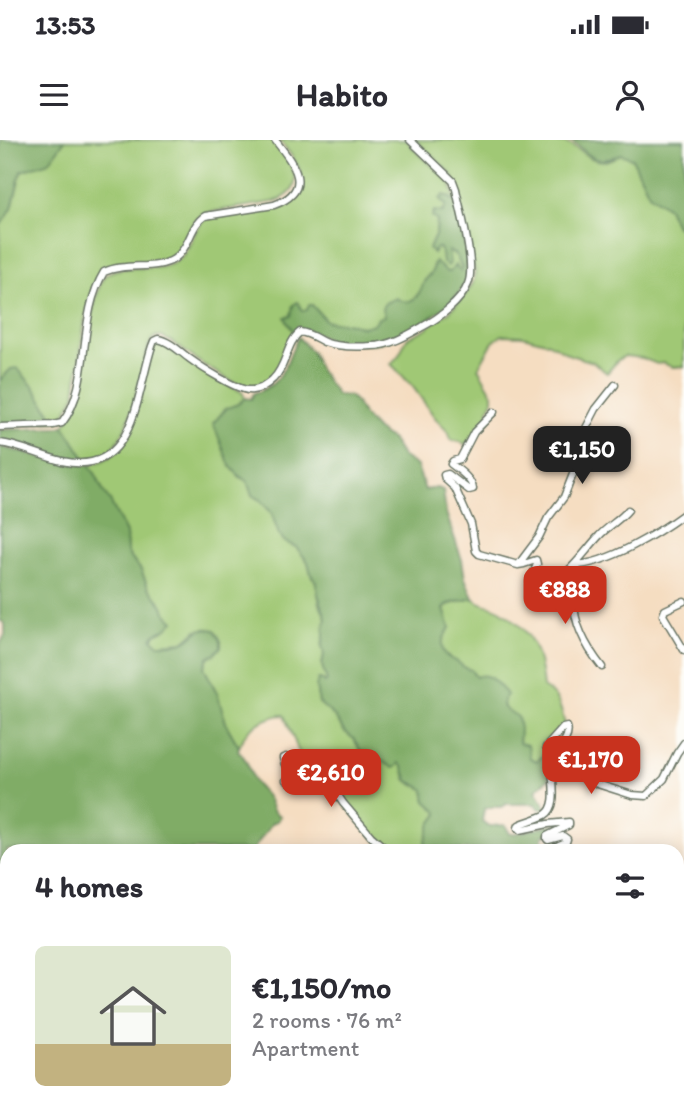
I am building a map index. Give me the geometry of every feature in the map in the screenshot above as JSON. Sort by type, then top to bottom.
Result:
[{"type":"street","points":[[0,427],[53,425],[62,423],[69,414],[77,397],[88,319],[97,284],[104,272],[132,265],[167,263],[176,258],[186,246],[201,218],[274,205],[295,192],[298,178],[292,161],[275,140]]},
{"type":"street","points":[[0,443],[71,463],[106,458],[117,449],[127,432],[152,346],[158,339],[241,389],[256,390],[276,377],[284,365],[294,337],[300,332],[333,344],[376,346],[409,333],[442,314],[469,283],[470,260],[453,181],[410,140]]},
{"type":"street","points":[[518,565],[564,497],[578,460],[578,449],[584,432],[596,409],[615,385]]},
{"type":"street","points":[[494,412],[474,432],[460,459],[451,464],[472,483],[473,489],[469,490],[448,474],[443,476],[455,488],[471,524],[477,552],[518,565],[536,560],[531,585],[548,583],[575,565],[598,536],[628,510]]},
{"type":"street","points":[[575,565],[611,556],[665,528],[684,514]]},
{"type":"street","points":[[575,565],[578,571],[573,595],[576,614],[586,646],[602,667]]},
{"type":"street","points":[[684,601],[665,610],[663,615],[684,650]]},
{"type":"street","points":[[546,747],[563,728],[569,728],[562,745],[552,755],[554,791],[550,809],[545,815],[519,825],[518,828],[525,830],[569,822],[569,825],[547,836],[548,840],[563,836],[567,839],[561,844]]},
{"type":"street","points":[[555,752],[562,751],[588,781],[642,797],[664,779],[684,743]]},
{"type":"street","points":[[286,780],[292,784],[292,777],[283,758],[286,757],[293,765],[310,774],[303,765],[308,765],[331,785],[343,803],[380,844]]},
{"type":"green space","points":[[0,140],[65,140],[49,162],[21,171],[12,208],[0,226]]},
{"type":"green space","points":[[65,140],[272,140],[291,166],[295,182],[285,197],[273,202],[204,213],[196,219],[185,245],[174,256],[156,263],[132,263],[102,271],[95,283],[85,318],[75,396],[61,421],[56,422],[33,386],[11,369],[0,380],[0,226],[12,208],[21,171],[49,162]]},
{"type":"green space","points":[[279,140],[407,140],[450,182],[456,202],[447,196],[441,201],[446,207],[437,221],[436,233],[429,249],[440,248],[443,263],[447,251],[456,255],[461,271],[447,272],[433,264],[433,270],[425,279],[423,288],[410,303],[404,303],[366,327],[326,321],[312,305],[301,311],[298,302],[293,305],[287,322],[294,332],[276,372],[255,387],[242,386],[227,379],[171,341],[157,336],[149,345],[133,407],[120,437],[112,449],[102,456],[86,460],[64,426],[80,398],[91,319],[104,277],[116,270],[159,267],[175,262],[182,257],[206,218],[267,209],[290,200],[300,186],[300,173],[293,158]]},
{"type":"green space","points":[[415,140],[546,140],[568,144],[597,160],[606,161],[620,154],[632,158],[649,194],[668,208],[676,226],[684,229],[684,367],[672,367],[625,356],[607,373],[593,362],[570,355],[549,343],[523,336],[502,335],[493,342],[478,368],[493,394],[488,410],[488,422],[464,445],[451,440],[449,433],[413,387],[391,364],[407,338],[424,330],[450,311],[466,294],[473,283],[475,272],[456,182]]},
{"type":"green space","points":[[569,140],[684,140],[684,229],[676,226],[668,208],[649,194],[632,158],[621,154],[604,160],[593,158]]},
{"type":"green space","points":[[444,195],[456,202],[468,269],[463,287],[454,298],[416,327],[378,343],[339,342],[309,331],[294,332],[285,317],[291,316],[293,305],[298,302],[302,311],[312,305],[326,321],[363,327],[374,324],[378,318],[384,316],[382,308],[385,303],[396,298],[406,302],[414,299],[435,262],[447,272],[455,265],[461,271],[456,255],[448,251],[448,266],[443,263],[440,248],[433,253],[429,249],[436,233],[437,221],[432,217],[434,211],[443,212],[446,205],[440,199]]},
{"type":"green space","points":[[298,337],[312,352],[319,369],[337,395],[349,396],[355,401],[377,430],[392,440],[402,456],[417,466],[425,490],[443,490],[446,513],[473,598],[448,604],[444,609],[450,628],[442,648],[447,656],[471,670],[476,677],[485,676],[492,679],[506,693],[504,708],[518,717],[519,743],[528,745],[530,758],[537,761],[550,749],[549,778],[536,790],[546,807],[545,810],[535,804],[506,804],[484,809],[482,821],[490,826],[505,825],[510,834],[552,825],[556,827],[543,836],[543,841],[563,838],[556,844],[425,844],[431,824],[438,814],[426,801],[424,790],[408,781],[399,763],[393,768],[360,750],[334,716],[319,703],[316,687],[318,679],[325,683],[327,681],[322,666],[326,618],[316,582],[308,562],[296,547],[285,542],[279,535],[271,512],[252,495],[247,481],[230,466],[213,423],[227,408],[245,398],[251,399],[254,393],[271,385],[278,379]]},
{"type":"green space","points":[[158,342],[161,343],[201,370],[242,392],[245,398],[224,410],[214,426],[239,476],[247,481],[252,495],[271,512],[285,541],[296,547],[308,562],[315,579],[326,618],[322,666],[328,681],[323,681],[316,687],[319,702],[354,739],[360,750],[393,768],[399,762],[406,779],[424,790],[426,801],[438,814],[431,824],[425,844],[382,844],[375,839],[308,765],[298,750],[284,715],[269,718],[254,726],[247,732],[239,747],[227,726],[217,693],[204,668],[208,657],[197,630],[183,642],[159,644],[152,639],[155,634],[166,629],[163,606],[130,557],[126,533],[89,465],[111,456],[124,442],[153,347]]},
{"type":"green space","points":[[17,368],[33,386],[56,422],[0,425],[0,380],[11,369]]},
{"type":"green space","points":[[64,426],[86,460],[62,458],[16,443],[0,442],[0,430]]},
{"type":"green space","points":[[0,447],[71,464],[89,465],[126,533],[130,557],[141,570],[148,587],[165,612],[174,621],[152,639],[159,644],[177,644],[188,640],[199,630],[208,629],[215,630],[221,641],[221,647],[208,657],[204,668],[217,693],[227,726],[239,747],[238,751],[268,798],[273,811],[280,816],[277,821],[272,823],[257,844],[0,844],[0,644],[5,635],[5,624],[0,620]]},
{"type":"green space","points":[[473,598],[503,612],[528,635],[540,663],[543,687],[553,695],[560,707],[565,724],[559,728],[550,749],[537,761],[530,758],[519,744],[519,728],[513,715],[504,708],[505,697],[442,649],[445,635],[450,628],[444,609],[448,605]]}]
